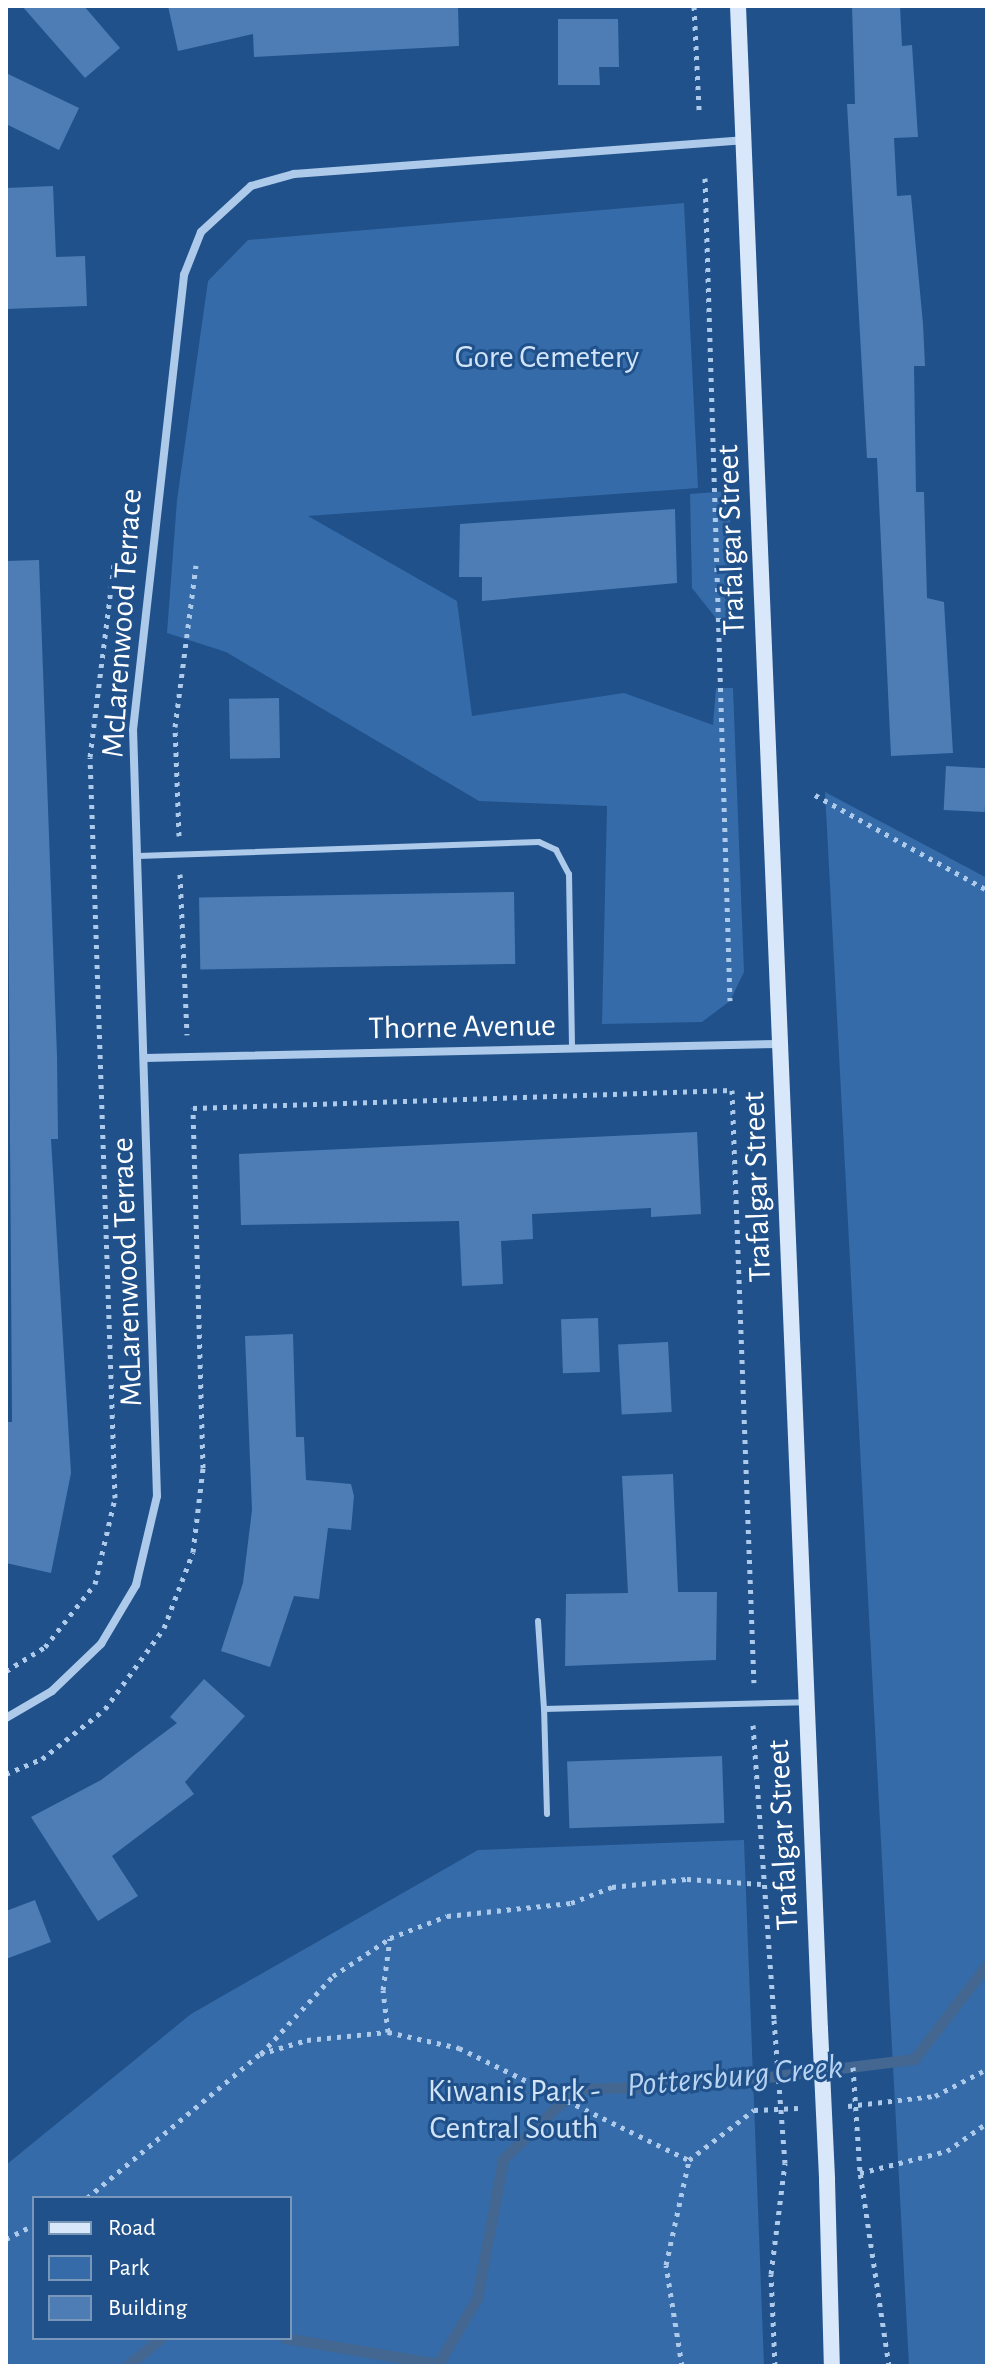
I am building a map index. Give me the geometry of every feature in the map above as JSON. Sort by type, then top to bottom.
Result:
[{"type":"main road","name":"Trafalgar Street","points":[[738,6],[827,2180],[832,2366]]},
{"type":"street","name":"McLarenwood Terrace","points":[[6,1718],[52,1691],[101,1644],[136,1585],[150,1541],[157,1496],[133,730],[149,547],[184,275],[214,214],[251,186],[294,174],[744,140]]},
{"type":"street","name":"Thorne Avenue","points":[[145,1058],[779,1044]]},
{"type":"lane","points":[[138,856],[539,842],[556,850],[569,874],[572,1049]]},
{"type":"lane","points":[[538,1621],[547,1814]]},
{"type":"lane","points":[[544,1709],[806,1702]]},
{"type":"path","points":[[694,6],[699,110]]},
{"type":"path","points":[[705,178],[730,1001]]},
{"type":"path","points":[[6,1671],[45,1647],[95,1584],[115,1498],[90,757],[114,563]]},
{"type":"path","points":[[188,1056],[175,727],[196,565]]},
{"type":"path","points":[[815,795],[987,890]]},
{"type":"path","points":[[6,1774],[42,1759],[105,1709],[164,1628],[193,1552],[203,1468],[193,1108],[732,1090],[761,1884],[785,2163],[771,2274],[775,2366]]},
{"type":"path","points":[[89,2196],[260,2054],[333,1976],[390,1938],[447,1916],[571,1903],[612,1887],[687,1879],[761,1884]]},
{"type":"path","points":[[388,2032],[383,1990],[390,1938]]},
{"type":"path","points":[[260,2054],[307,2040],[388,2032],[459,2048],[689,2160]]},
{"type":"path","points":[[851,2049],[860,2173],[889,2366]]},
{"type":"path","points":[[832,2107],[935,2096],[987,2069]]},
{"type":"path","points":[[682,2366],[666,2265],[689,2160],[754,2110],[817,2108]]},
{"type":"path","points":[[860,2173],[947,2151],[987,2123]]},
{"type":"path","points":[[6,2239],[32,2226]]},
{"type":"green space","name":"Gore Cemetery","points":[[684,203],[698,488],[308,516],[457,601],[472,716],[624,693],[713,725],[716,688],[733,688],[744,972],[730,1001],[702,1022],[602,1024],[607,806],[479,801],[226,652],[167,633],[177,500],[208,281],[248,240]]},
{"type":"green space","points":[[729,491],[734,620],[719,622],[692,588],[690,494]]},
{"type":"green space","points":[[825,792],[987,878],[987,2366],[909,2366]]},
{"type":"green space","name":"Kiwanis Park - Central South","points":[[744,1840],[764,2366],[6,2366],[6,2165],[191,2014],[478,1850]]},
{"type":"building","points":[[22,6],[84,6],[120,48],[85,78]]},
{"type":"building","points":[[168,6],[458,6],[459,46],[254,57],[253,34],[178,51]]},
{"type":"building","points":[[900,6],[902,46],[912,45],[918,137],[894,138],[897,196],[911,195],[923,324],[925,366],[914,366],[916,492],[924,492],[927,598],[944,602],[953,753],[891,756],[877,458],[867,458],[847,104],[855,104],[852,7]]},
{"type":"building","points":[[558,19],[618,19],[619,67],[599,67],[600,85],[558,85]]},
{"type":"building","points":[[6,73],[79,108],[59,150],[6,124]]},
{"type":"building","points":[[53,186],[56,257],[85,256],[87,306],[6,309],[6,188]]},
{"type":"building","points":[[675,509],[677,583],[482,601],[482,577],[459,577],[460,524]]},
{"type":"building","points":[[39,560],[57,1056],[58,1139],[51,1139],[71,1473],[51,1573],[6,1563],[6,1422],[12,1422],[6,561]]},
{"type":"building","points":[[279,698],[280,758],[230,759],[229,699]]},
{"type":"building","points":[[946,766],[987,768],[985,812],[944,810]]},
{"type":"building","points":[[514,892],[515,964],[200,969],[199,897]]},
{"type":"building","points":[[697,1132],[701,1214],[651,1217],[651,1208],[532,1214],[533,1239],[501,1241],[503,1284],[462,1286],[459,1221],[241,1225],[239,1154]]},
{"type":"building","points":[[598,1318],[600,1372],[563,1373],[561,1319]]},
{"type":"building","points":[[293,1334],[296,1437],[304,1437],[306,1480],[351,1484],[354,1496],[351,1530],[328,1528],[319,1599],[294,1596],[270,1667],[221,1651],[243,1583],[252,1510],[245,1336]]},
{"type":"building","points":[[668,1342],[672,1412],[622,1415],[618,1345]]},
{"type":"building","points":[[673,1474],[678,1592],[717,1592],[716,1660],[565,1666],[566,1594],[628,1593],[622,1476]]},
{"type":"building","points":[[204,1679],[245,1716],[185,1782],[194,1794],[112,1856],[138,1896],[98,1921],[31,1817],[101,1780],[177,1723],[170,1717]]},
{"type":"building","points":[[722,1756],[724,1823],[569,1828],[567,1761]]},
{"type":"building","points":[[35,1900],[51,1942],[6,1959],[6,1911]]},
{"type":"waterway","name":"Pottersburg Creek","points":[[292,2339],[438,2364],[477,2298],[503,2159],[575,2089],[703,2085],[914,2059],[987,1965]]},
{"type":"waterway","name":"Pottersburg Creek","points":[[127,2366],[159,2340]]}]
